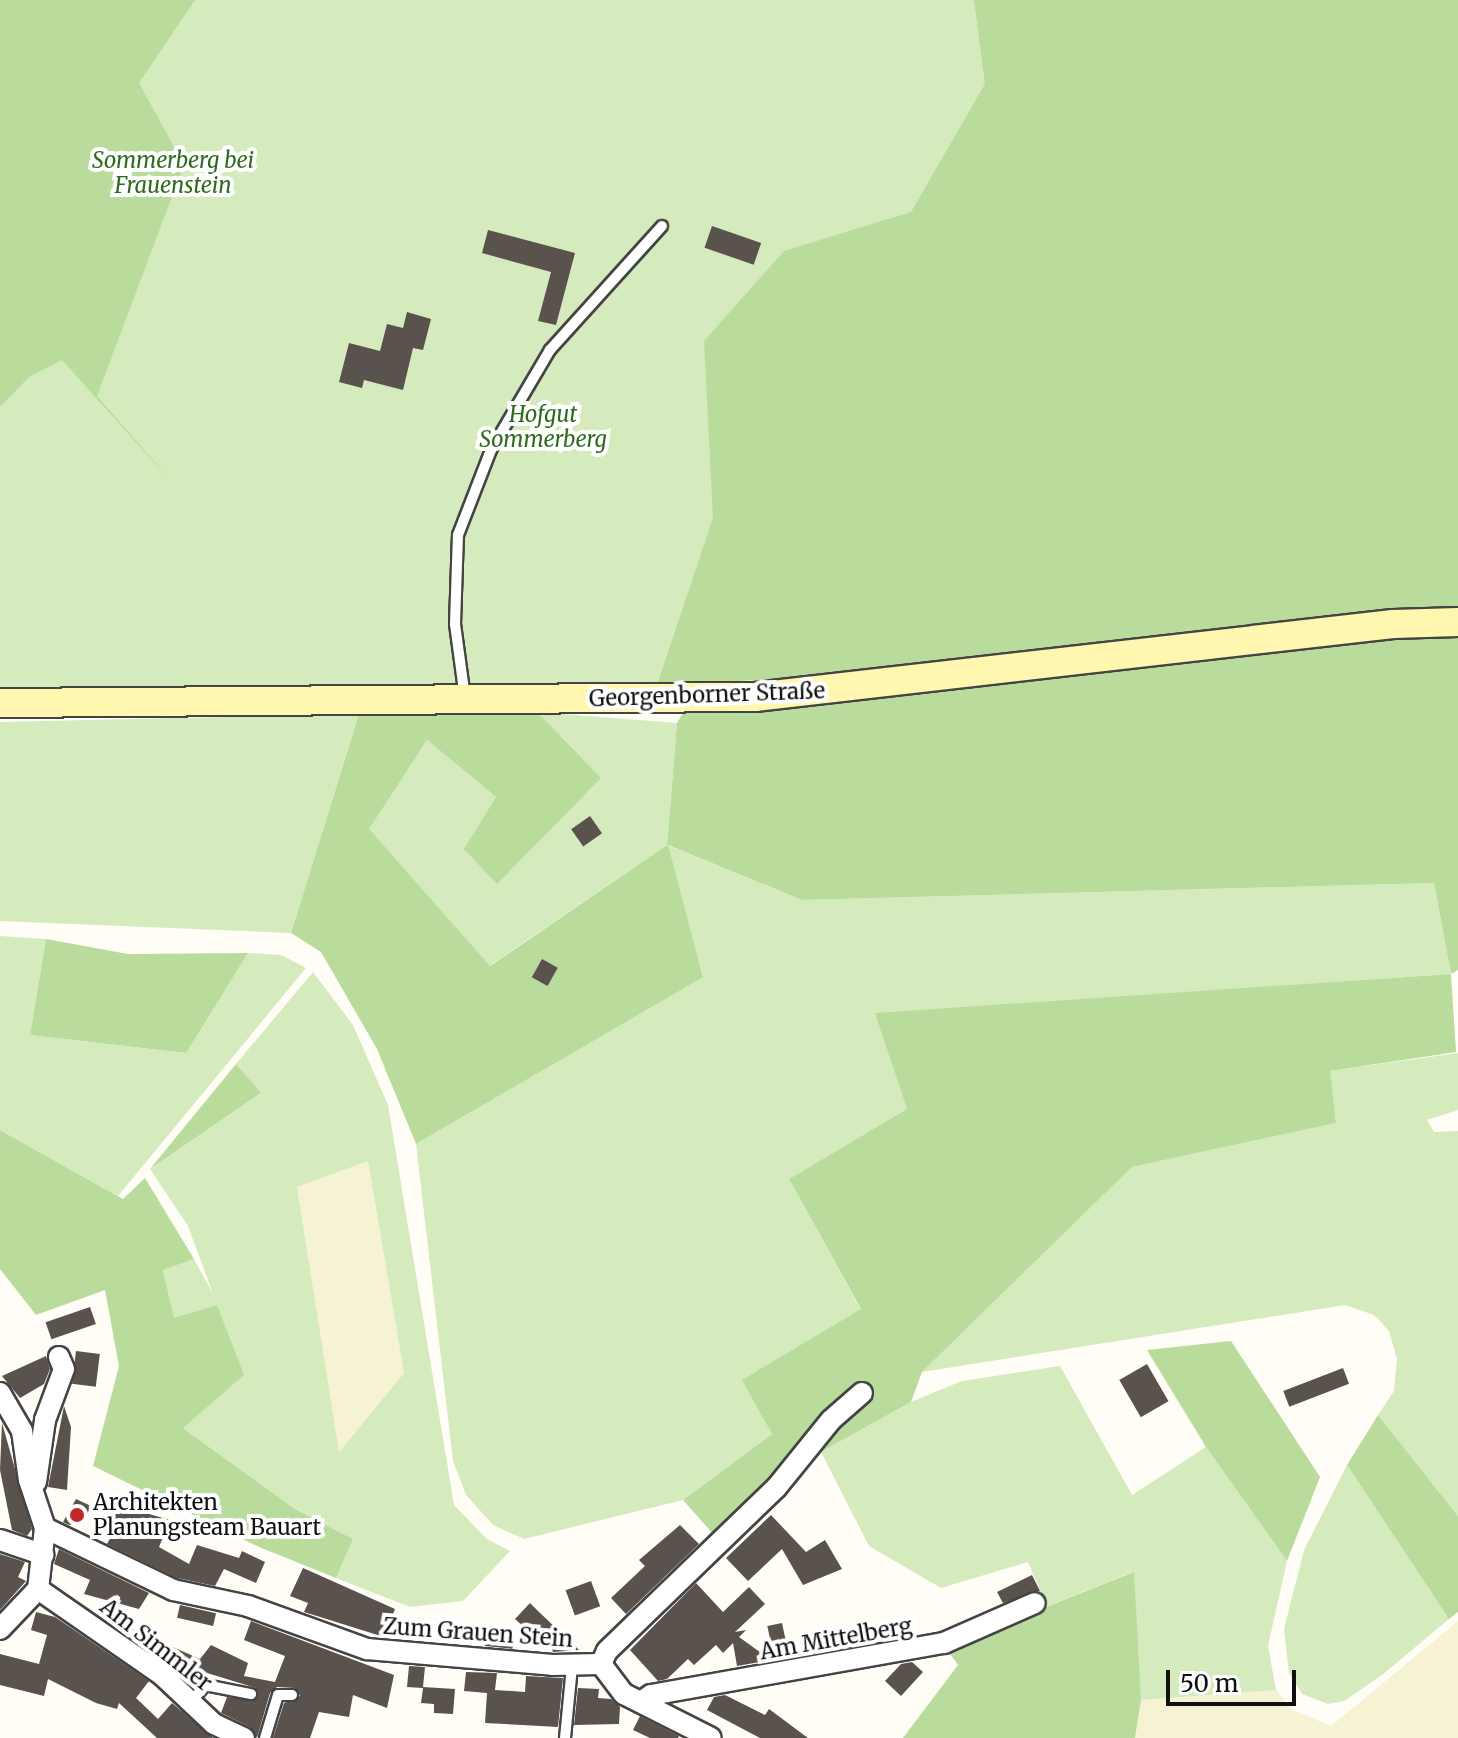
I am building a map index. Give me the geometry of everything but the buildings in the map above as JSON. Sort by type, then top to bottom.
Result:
[{"type":"main road","name":"Georgenborner Straße","points":[[0,703],[755,697],[1393,624],[1458,622]]},
{"type":"street","points":[[34,1494],[45,1420],[64,1369],[59,1357]]},
{"type":"street","points":[[0,1393],[22,1431],[34,1494],[45,1528],[38,1589],[0,1629]]},
{"type":"street","name":"Zum Grauen Stein","points":[[45,1528],[173,1590],[248,1606],[367,1649],[572,1666],[601,1664],[607,1651],[776,1488],[831,1420],[862,1393]]},
{"type":"street","points":[[0,1540],[44,1555]]},
{"type":"street","name":"Am Simmler","points":[[38,1589],[192,1701],[214,1724],[244,1738]]},
{"type":"street","name":"Am Mittelberg","points":[[641,1702],[651,1695],[944,1643],[1035,1603]]},
{"type":"street","points":[[601,1664],[624,1694],[711,1738]]},
{"type":"lane","points":[[466,701],[455,624],[458,535],[491,450],[550,350],[662,226]]},
{"type":"lane","points":[[565,1738],[572,1666]]},
{"type":"lane","points":[[192,1701],[205,1685],[251,1694]]},
{"type":"lane","points":[[265,1738],[278,1695],[292,1695]]},
{"type":"shaded area","points":[[368,1161],[404,1373],[338,1453],[297,1186]]},
{"type":"shaded area","points":[[1458,1621],[1458,1738],[1135,1738],[1141,1700],[1276,1690],[1293,1710],[1331,1726]]},
{"type":"green space","points":[[0,0],[1033,0],[657,685],[463,689],[0,687]]},
{"type":"green space","name":"Sommerberg bei Frauenstein","points":[[0,0],[195,0],[139,83],[184,165],[97,396],[179,490],[62,360],[29,377],[0,407]]},
{"type":"green space","points":[[974,0],[1458,0],[1458,608],[1392,610],[822,677],[657,685],[713,518],[704,341],[784,251],[911,212],[985,84]]},
{"type":"green space","points":[[1458,635],[1458,970],[1451,974],[1434,883],[802,900],[668,845],[703,977],[416,1144],[377,1049],[321,952],[291,933],[359,714],[537,712],[601,778],[497,884],[464,849],[496,797],[427,740],[369,829],[490,966],[667,845],[677,723],[684,711],[824,704],[1394,637]]},
{"type":"green space","points":[[537,712],[677,723],[667,845],[489,966],[368,829],[427,740],[496,797],[497,883]]},
{"type":"green space","points":[[359,714],[291,933],[0,921],[0,722]]},
{"type":"green space","points":[[667,845],[802,900],[1434,883],[1451,974],[876,1014],[907,1109],[789,1179],[861,1310],[743,1380],[772,1434],[683,1500],[524,1539],[493,1525],[466,1495],[453,1461],[416,1144],[703,976]]},
{"type":"green space","points":[[0,936],[46,939],[30,1035],[185,1053],[248,953],[281,955],[306,968],[118,1196],[0,1130]]},
{"type":"green space","points":[[46,939],[128,954],[248,953],[186,1053],[30,1035]]},
{"type":"green space","points":[[313,972],[353,1025],[388,1105],[454,1505],[487,1539],[510,1551],[463,1601],[410,1607],[336,1578],[353,1539],[295,1509],[182,1427],[174,1318],[163,1270],[194,1259],[213,1294],[188,1226],[150,1169],[260,1094],[236,1064]],"holes":[[[368,1161],[404,1373],[339,1452],[297,1187]]]},
{"type":"green space","points":[[1451,974],[1456,1052],[1330,1071],[1336,1123],[1132,1167],[922,1372],[911,1402],[821,1452],[722,1544],[683,1500],[772,1434],[742,1380],[861,1309],[789,1179],[907,1109],[875,1013]]},
{"type":"green space","points":[[1458,1053],[1458,1110],[1427,1120],[1434,1132],[1458,1131],[1458,1516],[1378,1415],[1394,1391],[1397,1359],[1389,1331],[1374,1315],[1345,1305],[922,1372],[1132,1167],[1336,1123],[1329,1071]]},
{"type":"green space","points":[[236,1064],[261,1093],[150,1169]]},
{"type":"green space","points":[[0,1130],[123,1199],[145,1178],[194,1259],[163,1270],[174,1318],[217,1305],[244,1375],[183,1428],[295,1509],[353,1539],[336,1578],[259,1547],[93,1466],[119,1366],[105,1290],[36,1315],[0,1269]]},
{"type":"green space","points":[[1231,1341],[1320,1477],[1287,1561],[1206,1447],[1147,1350]]},
{"type":"green space","points":[[1060,1366],[1132,1495],[1206,1447],[1287,1561],[1268,1646],[1276,1690],[1141,1700],[1133,1572],[1047,1606],[1028,1562],[941,1588],[869,1546],[821,1452],[911,1402],[962,1381]]},
{"type":"green space","points":[[1378,1415],[1458,1516],[1458,1612],[1449,1619],[1347,1465]]},
{"type":"green space","points":[[1347,1465],[1449,1619],[1382,1675],[1344,1701],[1328,1704],[1302,1694],[1289,1673],[1284,1629],[1304,1550]]},
{"type":"green space","points":[[1134,1572],[1141,1700],[1135,1738],[903,1738],[958,1665],[945,1647]]},
{"type":"place","name":"Architekten Planungsteam Bauart","points":[[77,1515]]},
{"type":"park label","name":"Hofgut Sommerberg","points":[[543,426]]}]
